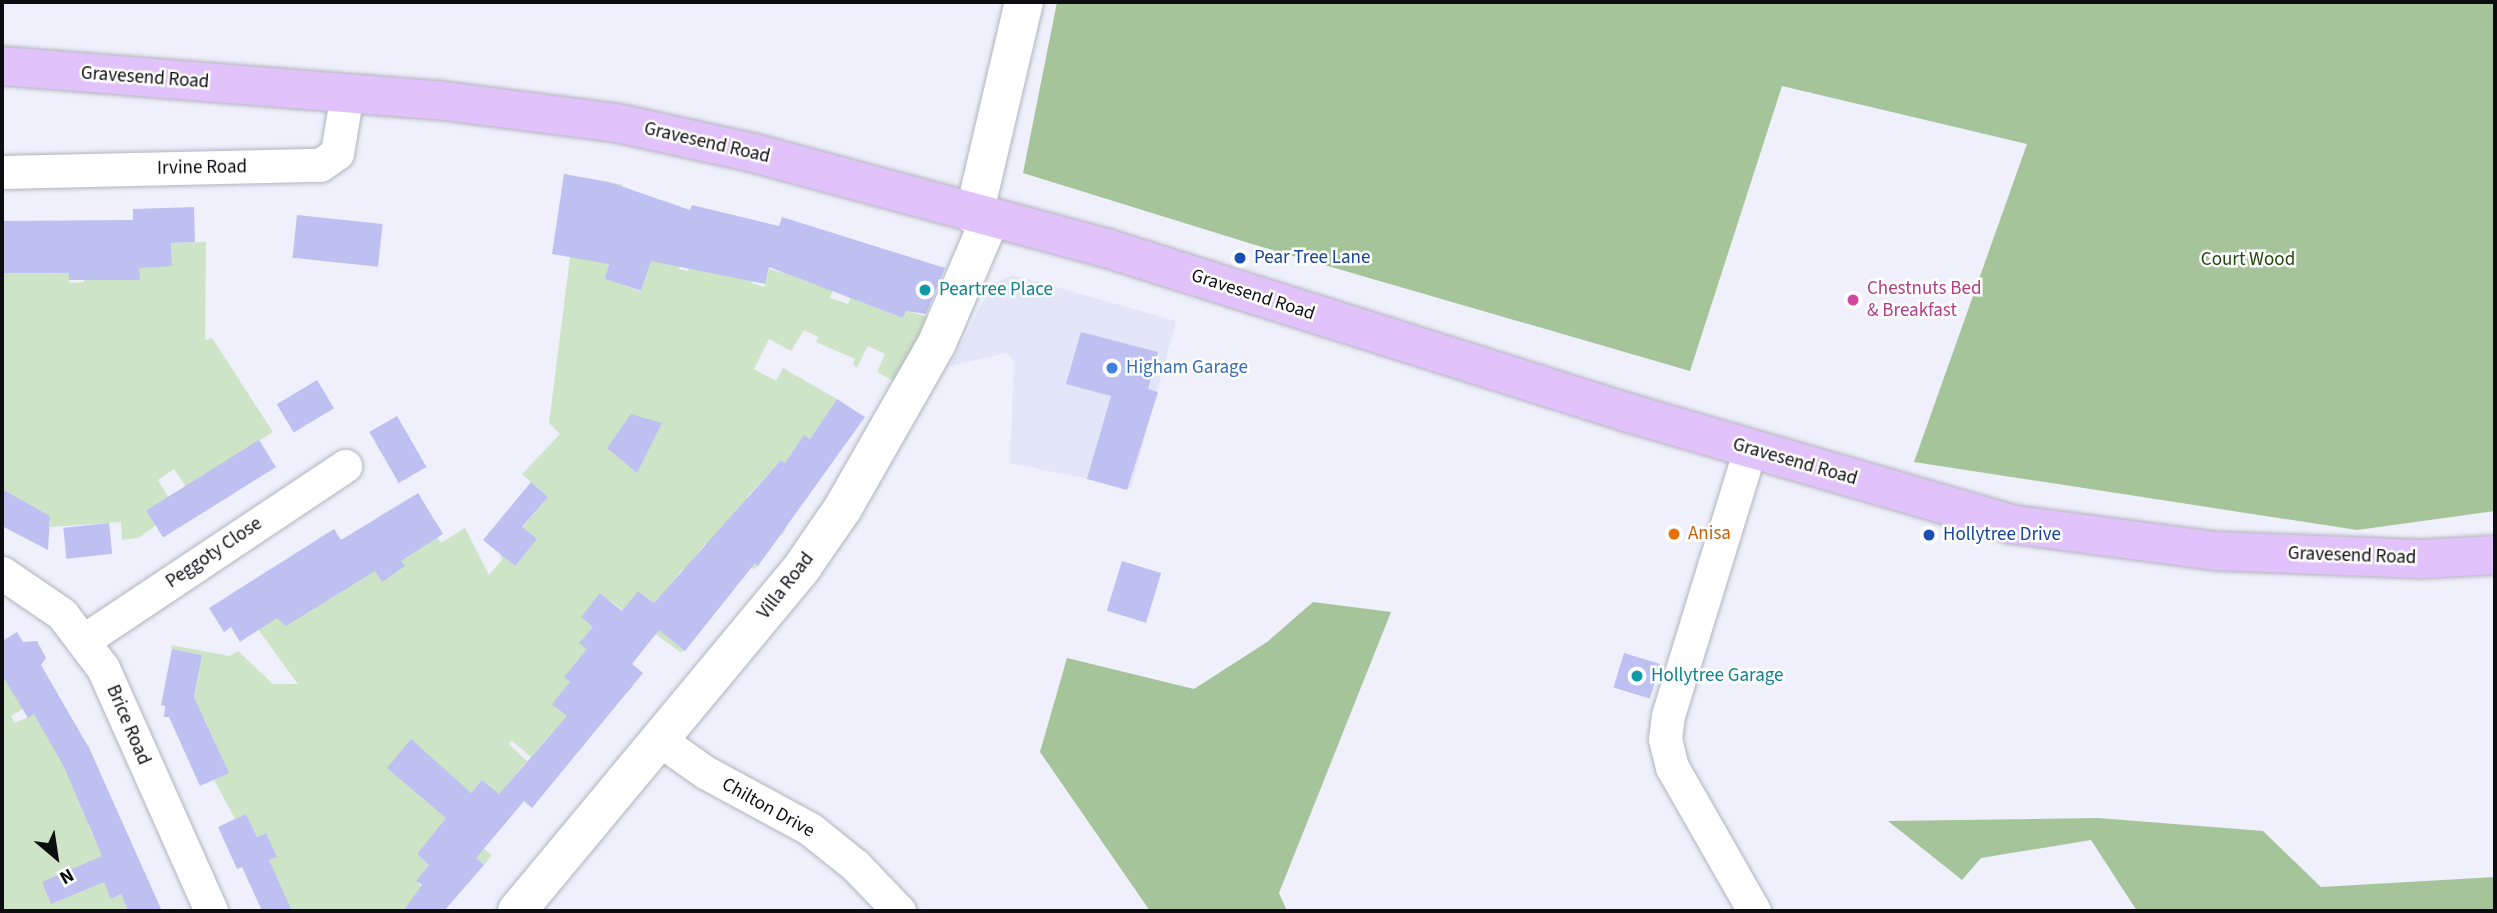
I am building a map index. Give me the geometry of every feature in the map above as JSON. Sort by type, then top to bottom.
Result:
[{"type":"main road","name":"Gravesend Road","points":[[2,66],[347,93],[617,123],[754,152],[982,217],[1106,248],[1749,449],[2010,524],[2215,551],[2422,559],[2495,555]]},
{"type":"street","points":[[982,217],[1024,2]]},
{"type":"street","name":"Irvine Road","points":[[2,172],[320,165],[337,153],[347,93]]},
{"type":"street","name":"Villa Road","points":[[517,911],[661,741],[803,566],[843,508],[937,343],[982,217]]},
{"type":"street","points":[[1749,449],[1668,715],[1665,738],[1672,767],[1754,911]]},
{"type":"street","name":"Peggoty Close","points":[[84,640],[345,466]]},
{"type":"street","name":"Brice Road","points":[[2,573],[51,604],[84,640],[111,684],[211,911]]},
{"type":"street","name":"Chilton Drive","points":[[661,741],[705,772],[804,825],[849,860],[899,911]]},
{"type":"shaded area","points":[[1013,275],[1176,321],[1131,488],[1010,463],[1014,361],[1006,353],[950,366],[992,284]]},
{"type":"green space","name":"Court Wood","points":[[1057,2],[2495,2],[2495,511],[2357,530],[1914,462],[2027,144],[1782,86],[1690,371],[1252,244],[1023,173]]},
{"type":"green space","points":[[614,183],[623,185],[606,279],[641,292],[658,239],[685,242],[679,269],[688,271],[692,255],[757,259],[752,283],[764,287],[769,269],[783,273],[788,254],[798,278],[816,285],[839,270],[830,298],[848,304],[858,277],[861,302],[903,318],[906,311],[930,317],[895,382],[877,372],[885,354],[868,346],[857,367],[853,365],[855,359],[816,342],[818,337],[804,330],[791,351],[769,339],[754,369],[776,381],[783,368],[837,399],[810,439],[804,435],[785,463],[781,460],[746,498],[786,529],[782,536],[743,505],[718,535],[758,566],[754,569],[705,544],[691,562],[699,569],[693,577],[683,569],[669,586],[673,602],[662,594],[654,603],[638,591],[628,604],[685,651],[680,652],[601,594],[593,627],[580,643],[633,686],[627,693],[581,657],[564,677],[577,688],[572,720],[550,735],[531,757],[512,741],[509,744],[527,761],[507,785],[513,806],[482,780],[469,795],[481,846],[492,855],[484,865],[459,843],[420,850],[417,854],[429,865],[417,881],[428,898],[417,911],[407,906],[403,911],[292,911],[267,861],[276,857],[266,833],[257,837],[246,814],[235,819],[214,780],[228,772],[205,720],[197,715],[190,721],[202,655],[172,649],[171,645],[230,656],[238,651],[273,684],[298,684],[249,617],[393,549],[406,558],[422,547],[414,535],[436,522],[441,530],[435,534],[441,543],[465,528],[489,575],[502,560],[500,554],[548,497],[522,474],[560,434],[549,423],[570,257],[606,229]]},
{"type":"green space","points":[[122,219],[122,244],[172,266],[171,243],[206,242],[205,340],[212,338],[273,432],[186,487],[174,469],[158,480],[169,498],[156,525],[139,538],[122,540],[121,522],[50,527],[50,516],[2,489],[2,273],[17,273],[54,252],[54,274],[69,268],[69,283],[84,282],[84,265],[120,264]]},
{"type":"green space","points":[[1313,602],[1391,612],[1279,893],[1287,911],[1150,911],[1040,752],[1067,658],[1194,689],[1267,642]]},
{"type":"green space","points":[[2,675],[7,683],[14,680],[29,705],[11,716],[15,723],[34,714],[82,737],[89,747],[101,775],[73,787],[93,836],[122,824],[101,874],[111,898],[121,894],[128,911],[2,911]]},
{"type":"green space","points":[[2098,818],[2263,831],[2321,887],[2495,877],[2495,911],[2137,911],[2091,840],[1981,858],[1962,880],[1888,821]]},
{"type":"building","points":[[564,174],[609,182],[690,210],[692,205],[779,226],[782,217],[945,268],[926,314],[906,311],[903,318],[769,267],[765,284],[651,261],[641,291],[605,279],[609,264],[552,254]]},
{"type":"building","points":[[194,207],[195,242],[171,243],[172,266],[139,268],[140,280],[69,280],[69,273],[2,273],[2,221],[133,220],[133,209]]},
{"type":"building","points":[[297,215],[383,224],[378,267],[293,258]]},
{"type":"building","points":[[1081,332],[1158,352],[1148,389],[1158,392],[1127,490],[1087,479],[1111,396],[1066,384]]},
{"type":"building","points":[[317,380],[334,408],[294,432],[277,404]]},
{"type":"building","points":[[837,399],[865,417],[758,566],[755,563],[685,651],[659,630],[632,664],[643,673],[532,808],[524,801],[476,858],[484,865],[444,911],[403,911],[422,885],[416,881],[429,865],[417,854],[446,818],[387,768],[411,739],[471,793],[482,780],[499,794],[567,716],[552,704],[570,682],[564,677],[587,649],[579,643],[593,627],[581,617],[600,593],[622,611],[638,591],[654,603],[781,460],[785,463],[804,435],[810,439]]},
{"type":"building","points":[[631,414],[662,423],[637,473],[607,448]]},
{"type":"building","points":[[397,416],[426,467],[399,483],[369,432]]},
{"type":"building","points":[[259,440],[276,467],[163,538],[146,510]]},
{"type":"building","points":[[531,482],[548,497],[522,527],[537,539],[515,566],[483,540]]},
{"type":"building","points":[[2,489],[50,516],[48,550],[2,526]]},
{"type":"building","points":[[418,493],[443,534],[401,561],[405,566],[382,582],[375,571],[286,626],[277,618],[240,642],[231,627],[224,632],[209,608],[334,529],[341,540]]},
{"type":"building","points":[[109,523],[112,554],[66,559],[63,528]]},
{"type":"building","points":[[1122,561],[1161,573],[1146,623],[1107,611]]},
{"type":"building","points":[[17,632],[23,642],[37,641],[46,658],[41,665],[89,748],[162,911],[128,911],[121,894],[111,899],[104,882],[51,904],[42,882],[102,856],[64,767],[34,714],[28,718],[2,675],[2,641]]},
{"type":"building","points":[[172,649],[202,655],[194,697],[229,773],[200,786],[169,717],[164,717],[165,706],[161,705]]},
{"type":"building","name":"Hollytree Garage","points":[[1624,653],[1660,664],[1650,699],[1613,687]]},
{"type":"building","points":[[246,814],[257,837],[266,833],[277,857],[269,860],[292,911],[262,911],[242,867],[237,869],[218,827]]},
{"type":"place","name":"Pear Tree Lane","points":[[1240,258]]},
{"type":"place","name":"Peartree Place","points":[[925,290]]},
{"type":"place","name":"Chestnuts Bed & Breakfast","points":[[1853,300]]},
{"type":"place","name":"Higham Garage","points":[[1112,368]]},
{"type":"place","name":"Anisa","points":[[1674,534]]},
{"type":"place","name":"Hollytree Drive","points":[[1929,535]]},
{"type":"place","name":"Hollytree Garage","points":[[1637,676]]}]
